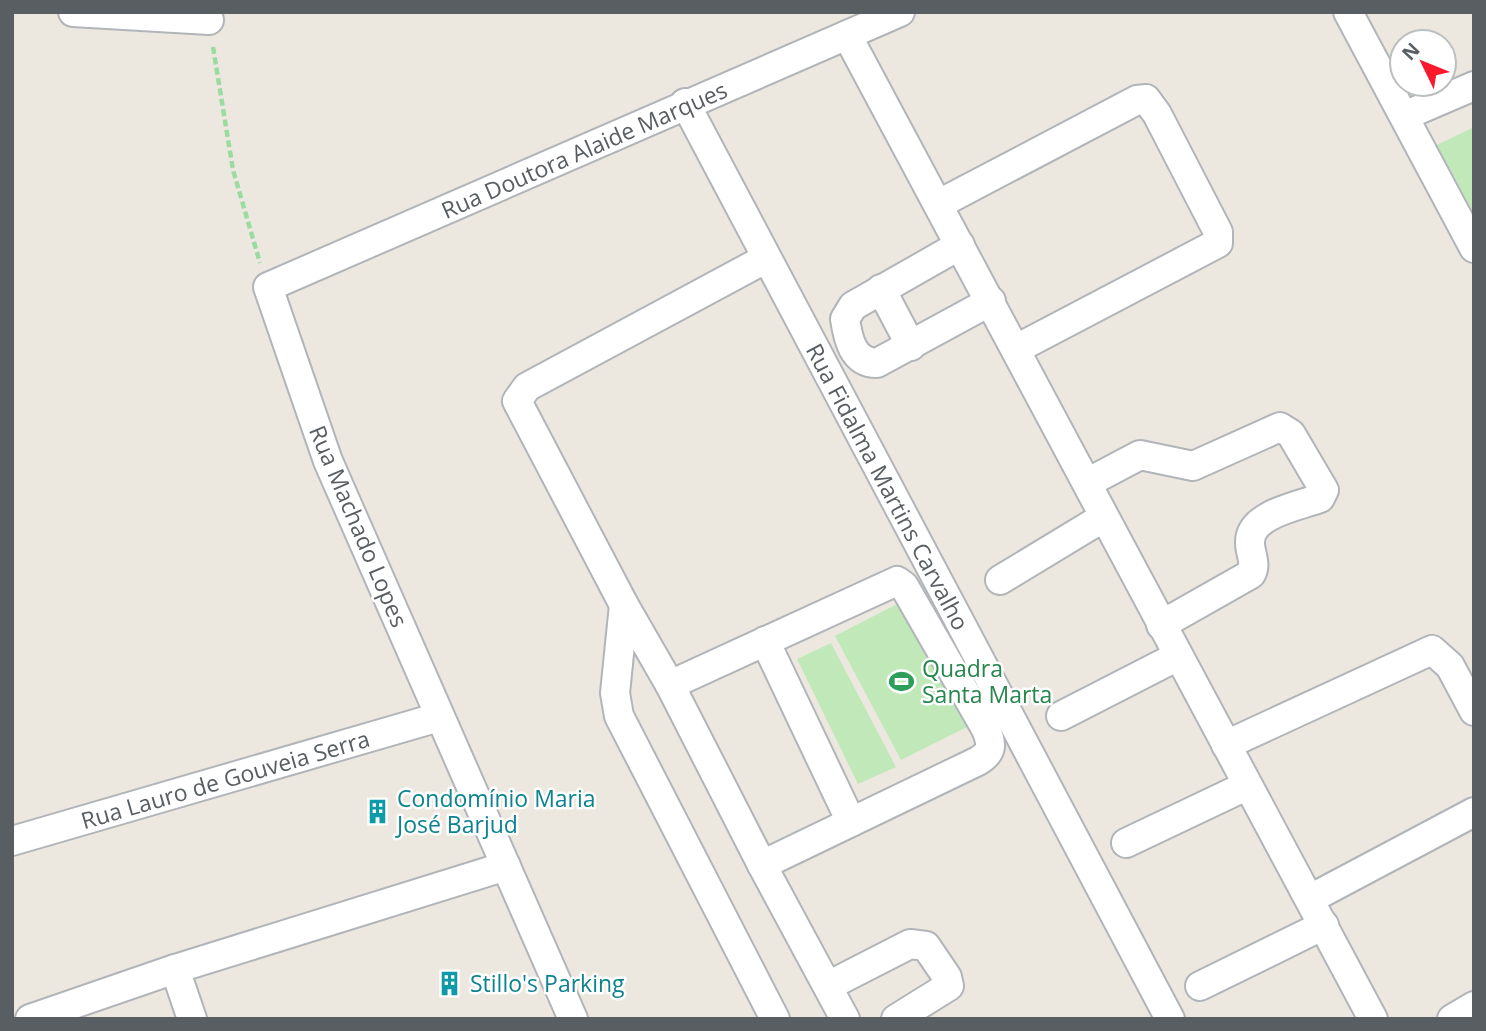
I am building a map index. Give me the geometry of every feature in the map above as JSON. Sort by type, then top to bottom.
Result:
[{"type":"street","points":[[73,12],[209,20]]},
{"type":"street","name":"Rua Doutora Alaide Marques","points":[[268,287],[685,103],[900,12]]},
{"type":"street","points":[[1348,12],[1474,248]]},
{"type":"street","points":[[847,35],[991,301],[1246,786],[1310,899],[1373,1019]]},
{"type":"street","points":[[1404,116],[1474,86]]},
{"type":"street","points":[[939,204],[1137,100],[1146,99],[1157,114],[1218,232],[1218,243],[1016,349]]},
{"type":"street","name":"Rua Fidalma Martins Carvalho","points":[[685,103],[765,259],[1170,1019]]},
{"type":"street","points":[[960,245],[881,289],[847,312],[847,331],[852,348],[862,360],[877,363],[991,301]]},
{"type":"street","points":[[765,259],[519,394],[517,405],[624,606],[670,685],[845,1019]]},
{"type":"street","name":"Rua Machado Lopes","points":[[268,287],[328,461],[573,1019]]},
{"type":"street","points":[[881,289],[911,346]]},
{"type":"street","points":[[1087,483],[1140,455],[1193,466],[1280,427],[1291,434],[1324,490],[1320,498],[1259,523],[1249,541],[1254,568],[1251,575],[1161,625]]},
{"type":"street","points":[[1000,580],[1104,517]]},
{"type":"street","points":[[670,685],[898,581],[904,586],[986,729],[991,744],[987,755],[762,865]]},
{"type":"street","points":[[624,606],[615,693],[619,716],[775,1019]]},
{"type":"street","points":[[765,641],[851,822]]},
{"type":"street","points":[[1226,744],[1433,650],[1450,666],[1474,711]]},
{"type":"street","points":[[1061,716],[1178,656]]},
{"type":"street","name":"Rua Lauro de Gouveia Serra","points":[[12,841],[439,717]]},
{"type":"street","points":[[1126,843],[1246,786]]},
{"type":"street","points":[[1310,899],[1474,812]]},
{"type":"street","points":[[30,1019],[174,969],[506,866]]},
{"type":"street","points":[[1200,986],[1324,925]]},
{"type":"street","points":[[828,986],[910,944],[926,946],[947,977],[949,986],[896,1019]]},
{"type":"street","points":[[174,969],[192,1019]]},
{"type":"street","points":[[1452,1019],[1474,1006]]},
{"type":"path","points":[[209,20],[233,170],[268,287]]},
{"type":"green space","points":[[1474,127],[1474,214],[1437,145]]},
{"type":"green space","name":"Quadra Santa Marta","points":[[903,601],[969,726],[901,760],[835,636]]},
{"type":"green space","points":[[831,643],[896,767],[858,784],[797,659]]},
{"type":"place","name":"Quadra Santa Marta","points":[[902,681]]},
{"type":"place","name":"Condomínio Maria José Barjud","points":[[377,811]]},
{"type":"place","name":"Stillo's Parking","points":[[450,983]]}]
